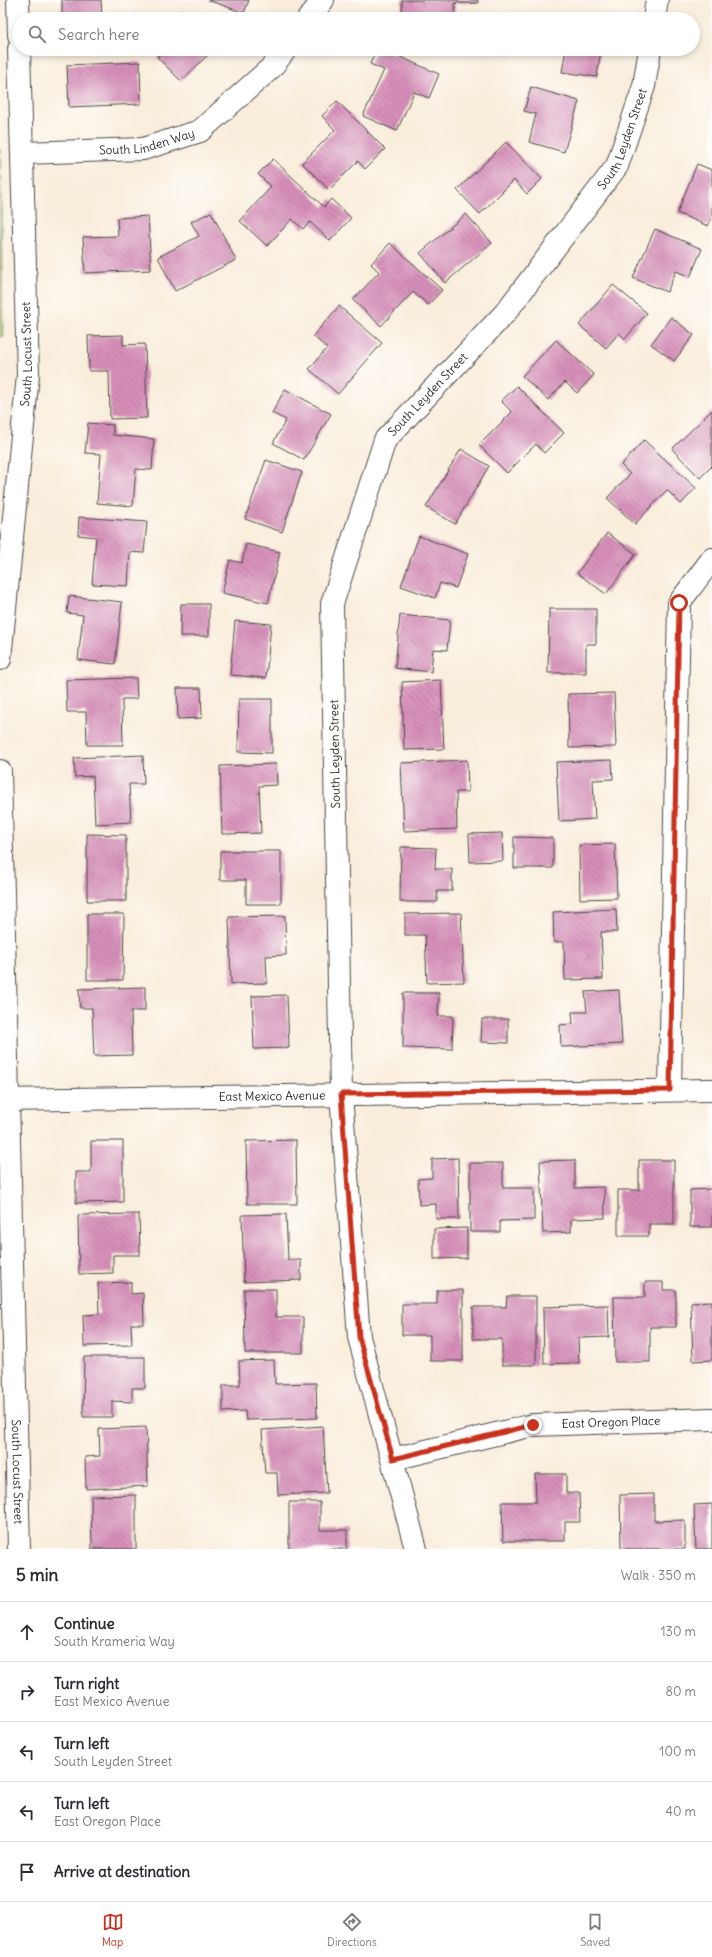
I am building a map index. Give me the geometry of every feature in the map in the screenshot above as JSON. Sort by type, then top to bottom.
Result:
[{"type":"street","points":[[18,0],[18,12]]},
{"type":"street","points":[[314,12],[323,0]]},
{"type":"street","points":[[655,12],[657,0]]},
{"type":"street","name":"South Locust Street","points":[[0,659],[28,375],[20,56]]},
{"type":"street","name":"South Linden Way","points":[[23,153],[143,149],[200,131],[272,67],[281,56]]},
{"type":"street","name":"South Leyden Street","points":[[416,1549],[359,1337],[341,1094],[332,604],[385,440],[505,313],[617,166],[644,86],[649,56]]},
{"type":"street","points":[[670,1090],[679,603],[712,559]]},
{"type":"street","name":"South Locust Street","points":[[0,771],[4,1100],[19,1549]]},
{"type":"street","name":"East Mexico Avenue","points":[[4,1100],[341,1094],[712,1090]]},
{"type":"street","name":"East Oregon Place","points":[[393,1459],[533,1425],[712,1419]]},
{"type":"green space","points":[[0,149],[3,337],[0,337]]},
{"type":"building","points":[[62,0],[101,0],[102,12],[62,12]]},
{"type":"building","points":[[208,0],[249,0],[244,12]]},
{"type":"building","points":[[402,0],[478,0],[478,3],[455,3],[455,12],[402,12]]},
{"type":"building","points":[[158,56],[207,56],[181,81],[157,57]]},
{"type":"building","points":[[374,56],[398,56],[439,74],[429,98],[414,92],[397,131],[363,116],[384,70],[370,64]]},
{"type":"building","points":[[565,56],[600,56],[597,77],[562,72]]},
{"type":"building","points":[[140,62],[141,104],[69,107],[67,65]]},
{"type":"building","points":[[531,87],[579,101],[564,152],[529,142],[536,114],[524,111]]},
{"type":"building","points":[[337,101],[385,149],[365,169],[358,161],[329,190],[302,163],[335,130],[322,116]]},
{"type":"building","points":[[506,142],[542,179],[527,194],[514,180],[480,214],[457,190]]},
{"type":"building","points":[[273,159],[324,207],[331,199],[351,218],[330,241],[310,222],[303,229],[292,219],[267,246],[240,221],[271,187],[258,174]]},
{"type":"building","points":[[697,164],[712,170],[712,216],[708,226],[677,213]]},
{"type":"building","points":[[211,212],[236,260],[175,291],[158,257],[199,236],[191,222]]},
{"type":"building","points":[[466,214],[492,243],[445,283],[420,253]]},
{"type":"building","points":[[148,216],[151,270],[85,273],[83,237],[118,236],[117,218]]},
{"type":"building","points":[[655,229],[702,249],[690,277],[676,271],[667,292],[633,278]]},
{"type":"building","points":[[390,243],[442,290],[428,305],[413,292],[381,326],[353,300],[379,272],[371,264]]},
{"type":"building","points":[[613,285],[647,313],[625,339],[619,333],[606,348],[579,325]]},
{"type":"building","points":[[339,306],[382,343],[338,394],[309,369],[327,348],[313,336]]},
{"type":"building","points":[[671,317],[694,335],[674,361],[651,344]]},
{"type":"building","points":[[123,335],[123,345],[145,344],[147,418],[110,419],[109,371],[89,371],[88,336]]},
{"type":"building","points":[[556,340],[594,375],[577,393],[565,382],[548,400],[522,376]]},
{"type":"building","points":[[517,386],[564,433],[544,453],[536,444],[507,473],[479,445],[512,412],[501,401]]},
{"type":"building","points":[[285,389],[331,414],[304,460],[273,443],[286,420],[272,413]]},
{"type":"building","points":[[712,410],[712,466],[700,478],[672,449]]},
{"type":"building","points":[[88,423],[113,425],[113,435],[154,439],[152,470],[136,469],[133,506],[97,503],[101,454],[85,453]]},
{"type":"building","points":[[644,440],[696,488],[681,504],[667,490],[635,524],[607,498],[630,474],[621,465]]},
{"type":"building","points":[[461,449],[489,466],[455,524],[426,507]]},
{"type":"building","points":[[266,460],[302,472],[282,532],[245,519]]},
{"type":"building","points":[[79,517],[147,522],[144,553],[130,552],[128,586],[92,584],[96,537],[78,535]]},
{"type":"building","points":[[607,533],[636,554],[606,594],[577,573]]},
{"type":"building","points":[[419,536],[468,554],[456,588],[440,583],[435,598],[401,586]]},
{"type":"building","points":[[246,544],[280,552],[268,603],[222,593],[230,560],[242,563]]},
{"type":"building","points":[[69,596],[122,602],[115,664],[78,660],[83,615],[67,613]]},
{"type":"building","points":[[181,604],[209,604],[209,636],[180,636]]},
{"type":"building","points":[[549,609],[596,609],[596,644],[586,644],[586,673],[548,673]]},
{"type":"building","points":[[400,615],[450,620],[447,650],[433,649],[431,672],[395,668]]},
{"type":"building","points":[[235,621],[271,624],[266,678],[230,675]]},
{"type":"building","points":[[136,678],[137,699],[122,699],[123,745],[87,745],[86,712],[67,712],[66,680]]},
{"type":"building","points":[[441,680],[444,749],[404,750],[402,682]]},
{"type":"building","points":[[177,688],[201,688],[202,718],[178,719]]},
{"type":"building","points":[[614,693],[616,747],[569,748],[568,694]]},
{"type":"building","points":[[239,699],[272,699],[272,753],[238,752]]},
{"type":"building","points":[[143,755],[144,784],[129,784],[131,822],[95,824],[93,776],[75,777],[74,758]]},
{"type":"building","points":[[467,760],[468,792],[456,792],[457,829],[404,831],[401,763]]},
{"type":"building","points":[[612,760],[613,779],[593,780],[595,819],[559,821],[556,762]]},
{"type":"building","points":[[276,764],[277,785],[259,786],[261,833],[222,834],[220,766]]},
{"type":"building","points":[[502,833],[503,861],[470,862],[469,834]]},
{"type":"building","points":[[87,834],[126,835],[126,901],[87,901]]},
{"type":"building","points":[[514,837],[553,838],[553,868],[514,868]]},
{"type":"building","points":[[615,844],[617,898],[580,899],[579,845]]},
{"type":"building","points":[[401,847],[436,848],[435,869],[452,869],[452,891],[437,891],[437,902],[400,902]]},
{"type":"building","points":[[220,851],[281,851],[281,904],[246,904],[246,880],[220,880]]},
{"type":"building","points":[[616,909],[617,932],[601,932],[603,979],[565,980],[564,942],[554,942],[553,912]]},
{"type":"building","points":[[461,913],[464,982],[427,983],[425,935],[405,935],[405,914]]},
{"type":"building","points":[[87,914],[124,914],[123,980],[87,980]]},
{"type":"building","points":[[285,916],[286,955],[266,956],[267,983],[231,984],[229,917]]},
{"type":"building","points":[[145,987],[145,1011],[131,1011],[132,1055],[94,1056],[92,1008],[80,1008],[79,989]]},
{"type":"building","points":[[619,990],[622,1044],[561,1047],[560,1025],[573,1024],[572,1012],[587,1012],[585,992]]},
{"type":"building","points":[[403,993],[439,993],[438,1016],[453,1016],[452,1049],[403,1048]]},
{"type":"building","points":[[287,995],[289,1048],[254,1049],[252,996]]},
{"type":"building","points":[[482,1019],[508,1019],[508,1043],[481,1042]]},
{"type":"building","points":[[296,1140],[297,1204],[247,1204],[246,1141]]},
{"type":"building","points":[[91,1141],[123,1141],[123,1202],[76,1203],[76,1172],[91,1172]]},
{"type":"building","points":[[458,1158],[459,1219],[436,1219],[436,1204],[419,1205],[418,1179],[432,1178],[432,1159]]},
{"type":"building","points":[[575,1160],[575,1188],[604,1187],[605,1218],[571,1219],[571,1232],[543,1233],[540,1161]]},
{"type":"building","points":[[639,1160],[674,1160],[674,1224],[649,1224],[649,1236],[618,1236],[618,1190],[639,1190]]},
{"type":"building","points":[[470,1163],[503,1163],[503,1188],[534,1188],[534,1220],[500,1221],[500,1232],[470,1232]]},
{"type":"building","points":[[712,1189],[712,1227],[690,1227],[690,1190]]},
{"type":"building","points":[[139,1214],[140,1255],[113,1255],[113,1273],[79,1274],[78,1215]]},
{"type":"building","points":[[286,1214],[288,1260],[301,1260],[301,1280],[244,1282],[242,1215]]},
{"type":"building","points":[[467,1228],[467,1258],[434,1259],[434,1229]]},
{"type":"building","points":[[131,1282],[131,1294],[143,1293],[144,1324],[131,1324],[132,1345],[84,1346],[83,1315],[99,1314],[98,1283]]},
{"type":"building","points":[[645,1282],[663,1282],[663,1290],[676,1290],[676,1327],[650,1327],[650,1362],[615,1362],[614,1297],[645,1297]]},
{"type":"building","points":[[244,1289],[276,1289],[276,1317],[303,1317],[303,1353],[245,1353]]},
{"type":"building","points":[[437,1290],[463,1290],[463,1361],[430,1361],[430,1335],[402,1335],[402,1304],[437,1304]]},
{"type":"building","points":[[507,1296],[536,1296],[536,1365],[502,1365],[502,1339],[473,1339],[473,1307],[506,1307]]},
{"type":"building","points":[[712,1301],[712,1360],[693,1361],[691,1302]]},
{"type":"building","points":[[608,1305],[609,1337],[578,1338],[579,1363],[544,1364],[543,1307]]},
{"type":"building","points":[[84,1357],[145,1357],[145,1388],[132,1388],[132,1402],[112,1401],[112,1417],[83,1417]]},
{"type":"building","points":[[274,1360],[275,1384],[316,1383],[317,1418],[246,1420],[245,1411],[223,1412],[223,1385],[240,1385],[239,1361]]},
{"type":"building","points":[[323,1426],[327,1493],[278,1495],[277,1473],[265,1473],[262,1430]]},
{"type":"building","points":[[146,1427],[148,1486],[86,1489],[85,1457],[100,1456],[99,1429]]},
{"type":"building","points":[[535,1474],[566,1474],[566,1493],[579,1493],[580,1522],[565,1522],[565,1541],[503,1541],[502,1502],[536,1502]]},
{"type":"building","points":[[654,1494],[654,1521],[685,1520],[685,1549],[621,1549],[620,1495]]},
{"type":"building","points":[[136,1495],[136,1549],[92,1549],[91,1496]]},
{"type":"building","points":[[289,1502],[320,1502],[320,1530],[347,1530],[347,1549],[289,1549]]},
{"type":"building","points":[[712,1504],[712,1549],[696,1549],[694,1505]]},
{"type":"route","points":[[533,1425],[393,1459],[359,1337],[341,1094],[670,1090],[679,603]]}]
